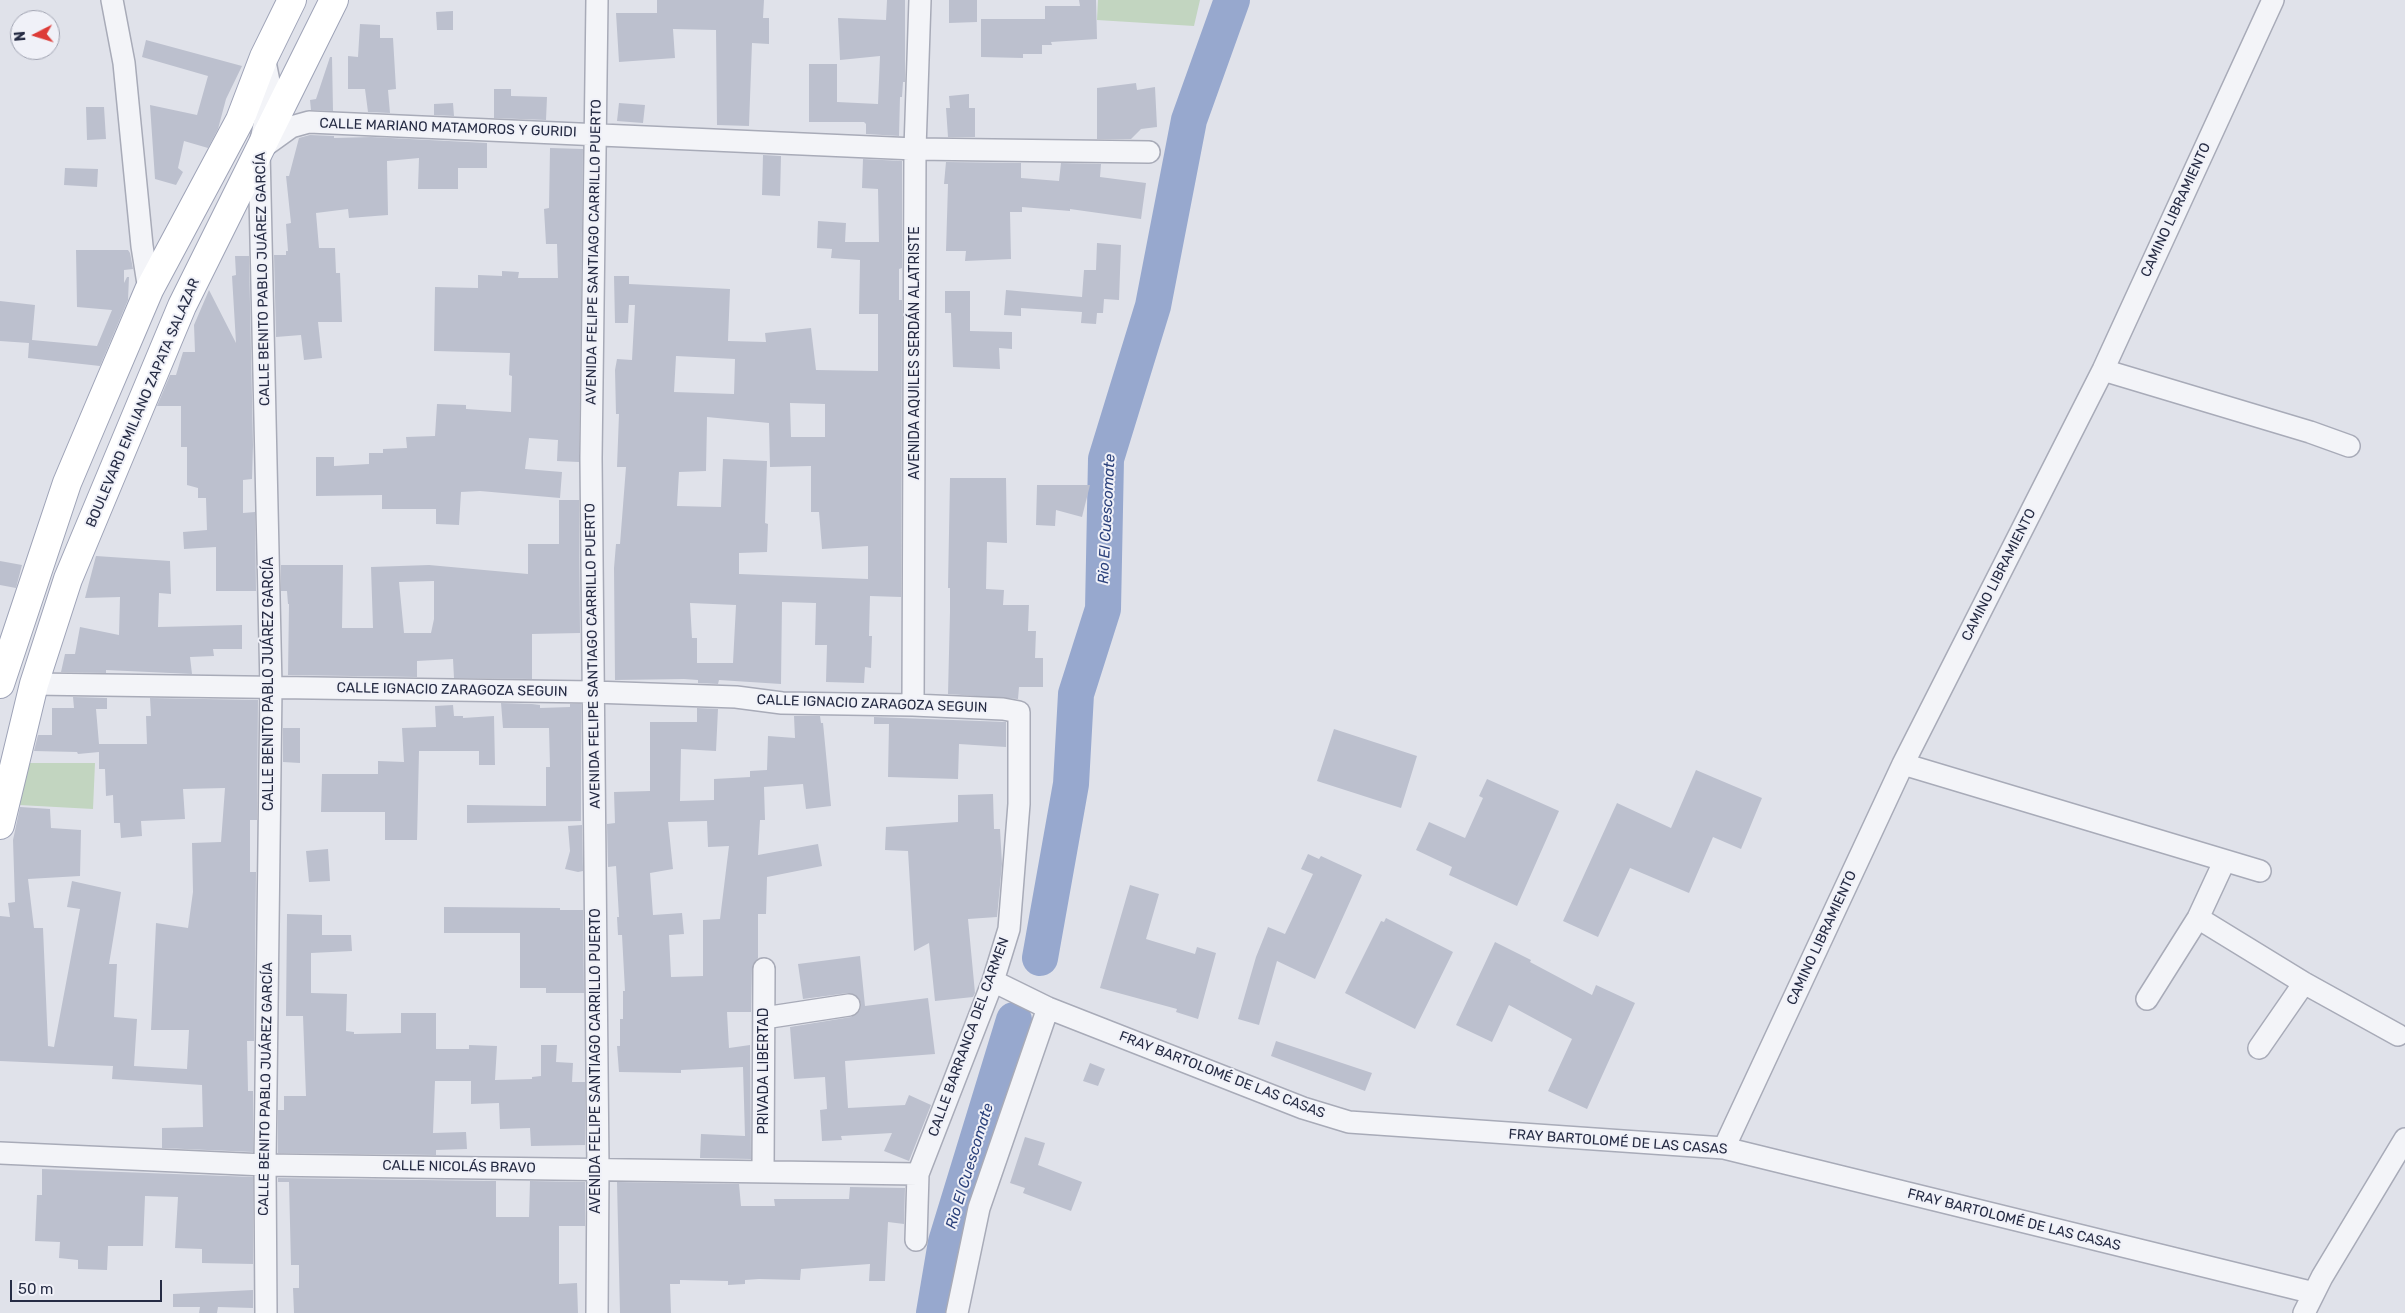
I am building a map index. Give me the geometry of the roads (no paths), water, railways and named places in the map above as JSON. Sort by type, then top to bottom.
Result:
[{"type":"main road","points":[[0,684],[67,483],[149,290],[240,120],[264,57],[292,0]]},
{"type":"main road","name":"BOULEVARD EMILIANO ZAPATA SALAZAR","points":[[0,825],[34,684],[68,579],[178,316],[334,0]]},
{"type":"main road","points":[[220,156],[247,178]]},
{"type":"street","points":[[112,0],[124,63],[142,246],[149,290]]},
{"type":"street","name":"AVENIDA FELIPE SANTIAGO CARRILLO PUERTO","points":[[597,0],[591,458],[598,1169],[597,1313]]},
{"type":"street","name":"AVENIDA AQUILES SERDÁN ALATRISTE","points":[[913,705],[915,149],[920,0]]},
{"type":"street","name":"CAMINO LIBRAMIENTO","points":[[1724,1148],[1903,764],[2104,370],[2272,0]]},
{"type":"street","name":"CALLE BENITO PABLO JUÁREZ GARCÍA","points":[[264,57],[271,91],[259,150],[271,687],[265,1165],[266,1313]]},
{"type":"street","name":"CALLE MARIANO MATAMOROS Y GURIDI","points":[[259,150],[291,127],[309,122],[915,149],[1149,152]]},
{"type":"street","points":[[2104,370],[2310,432],[2349,446]]},
{"type":"street","name":"CALLE IGNACIO ZARAGOZA SEGUIN","points":[[34,684],[593,692],[736,697],[782,703],[913,705],[1003,709],[1020,712]]},
{"type":"street","name":"CALLE BARRANCA DEL CARMEN","points":[[916,1240],[918,1174],[998,983],[1009,929],[1019,804],[1020,712]]},
{"type":"street","points":[[1903,764],[2224,862],[2260,871]]},
{"type":"street","points":[[2147,999],[2198,918],[2224,862]]},
{"type":"street","points":[[2198,918],[2304,983],[2398,1035]]},
{"type":"street","name":"PRIVADA LIBERTAD","points":[[763,1172],[764,969]]},
{"type":"street","name":"FRAY BARTOLOMÉ DE LAS CASAS","points":[[998,983],[1042,1005],[1303,1108],[1349,1122],[1724,1148],[2314,1293]]},
{"type":"street","points":[[2259,1048],[2304,983]]},
{"type":"street","points":[[764,1018],[849,1005]]},
{"type":"street","points":[[957,1313],[979,1208],[1042,1005]]},
{"type":"street","points":[[2304,1313],[2405,1139]]},
{"type":"street","name":"CALLE NICOLÁS BRAVO","points":[[0,1152],[265,1165],[918,1174]]},
{"type":"waterway","name":"Rio El Cuescomate","points":[[1040,958],[1071,784],[1076,694],[1103,609],[1106,459],[1153,306],[1189,120],[1232,0]]},
{"type":"waterway","name":"Rio El Cuescomate","points":[[934,1313],[946,1242],[1014,1020]]}]
